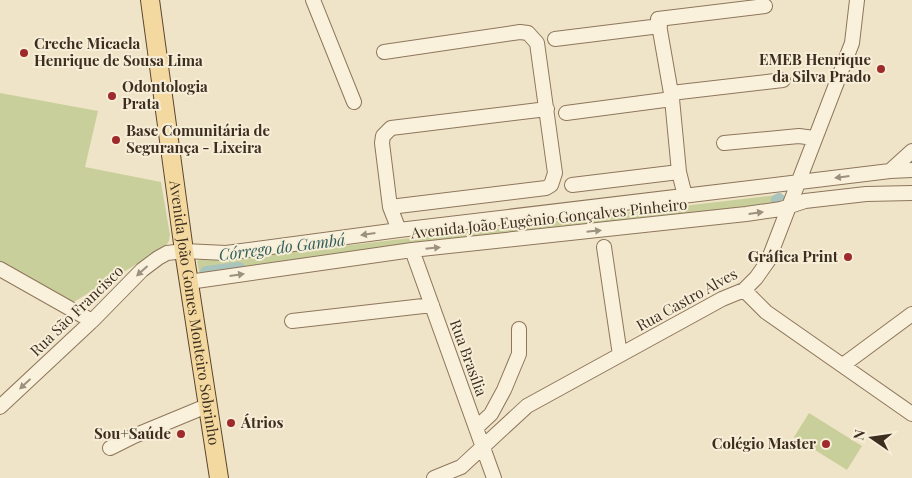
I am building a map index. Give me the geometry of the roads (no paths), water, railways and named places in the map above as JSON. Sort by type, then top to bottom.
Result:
[{"type":"main road","name":"Avenida João Gomes Monteiro Sobrinho","points":[[150,0],[184,251],[219,478]]},
{"type":"street","points":[[313,0],[354,102]]},
{"type":"street","name":"Rua Castro Alves","points":[[434,478],[461,467],[528,406],[722,299],[744,290],[756,278],[768,261],[852,43],[857,0]]},
{"type":"street","points":[[685,196],[679,172],[671,96],[658,19],[765,6]]},
{"type":"street","points":[[555,39],[660,26]]},
{"type":"street","points":[[384,52],[520,32],[528,33],[536,43],[555,172],[551,185],[546,188],[390,207]]},
{"type":"street","points":[[566,112],[783,80]]},
{"type":"street","points":[[399,230],[390,207],[382,144],[383,136],[391,128],[547,108]]},
{"type":"street","points":[[724,143],[800,136],[814,138]]},
{"type":"street","points":[[890,171],[912,151]]},
{"type":"street","name":"Avenida João Eugênio Gonçalves Pinheiro","points":[[184,251],[226,253],[399,230],[890,171],[912,170]]},
{"type":"street","points":[[572,185],[679,172]]},
{"type":"street","name":"Avenida João Eugênio Gonçalves Pinheiro","points":[[189,282],[412,250],[746,214],[788,207],[805,201],[866,194],[912,193]]},
{"type":"street","points":[[604,246],[620,355]]},
{"type":"street","name":"Rua Brasília","points":[[412,250],[494,478]]},
{"type":"street","name":"Rua São Francisco","points":[[0,407],[92,321],[142,270],[168,253],[184,251]]},
{"type":"street","points":[[0,269],[92,321]]},
{"type":"street","points":[[744,290],[766,312],[912,414]]},
{"type":"street","points":[[292,321],[432,304]]},
{"type":"street","points":[[843,365],[912,314]]},
{"type":"street","points":[[476,428],[497,404],[508,382],[519,354],[519,329]]},
{"type":"street","points":[[110,448],[209,405]]},
{"type":"waterway","name":"Córrego do Gambá","points":[[206,272],[239,268]]},
{"type":"place","name":"Creche Micaela Henrique de Sousa Lima","points":[[24,53]]},
{"type":"place","name":"EMEB Henrique da Silva Prado","points":[[881,69]]},
{"type":"place","name":"Odontologia Prata","points":[[112,96]]},
{"type":"place","name":"Base Comunitária de Segurança - Lixeira","points":[[116,140]]},
{"type":"place","name":"Gráfica Print","points":[[848,257]]},
{"type":"place","name":"Átrios","points":[[231,423]]},
{"type":"place","name":"Sou+Saúde","points":[[181,434]]},
{"type":"place","name":"Colégio Master","points":[[826,444]]}]
